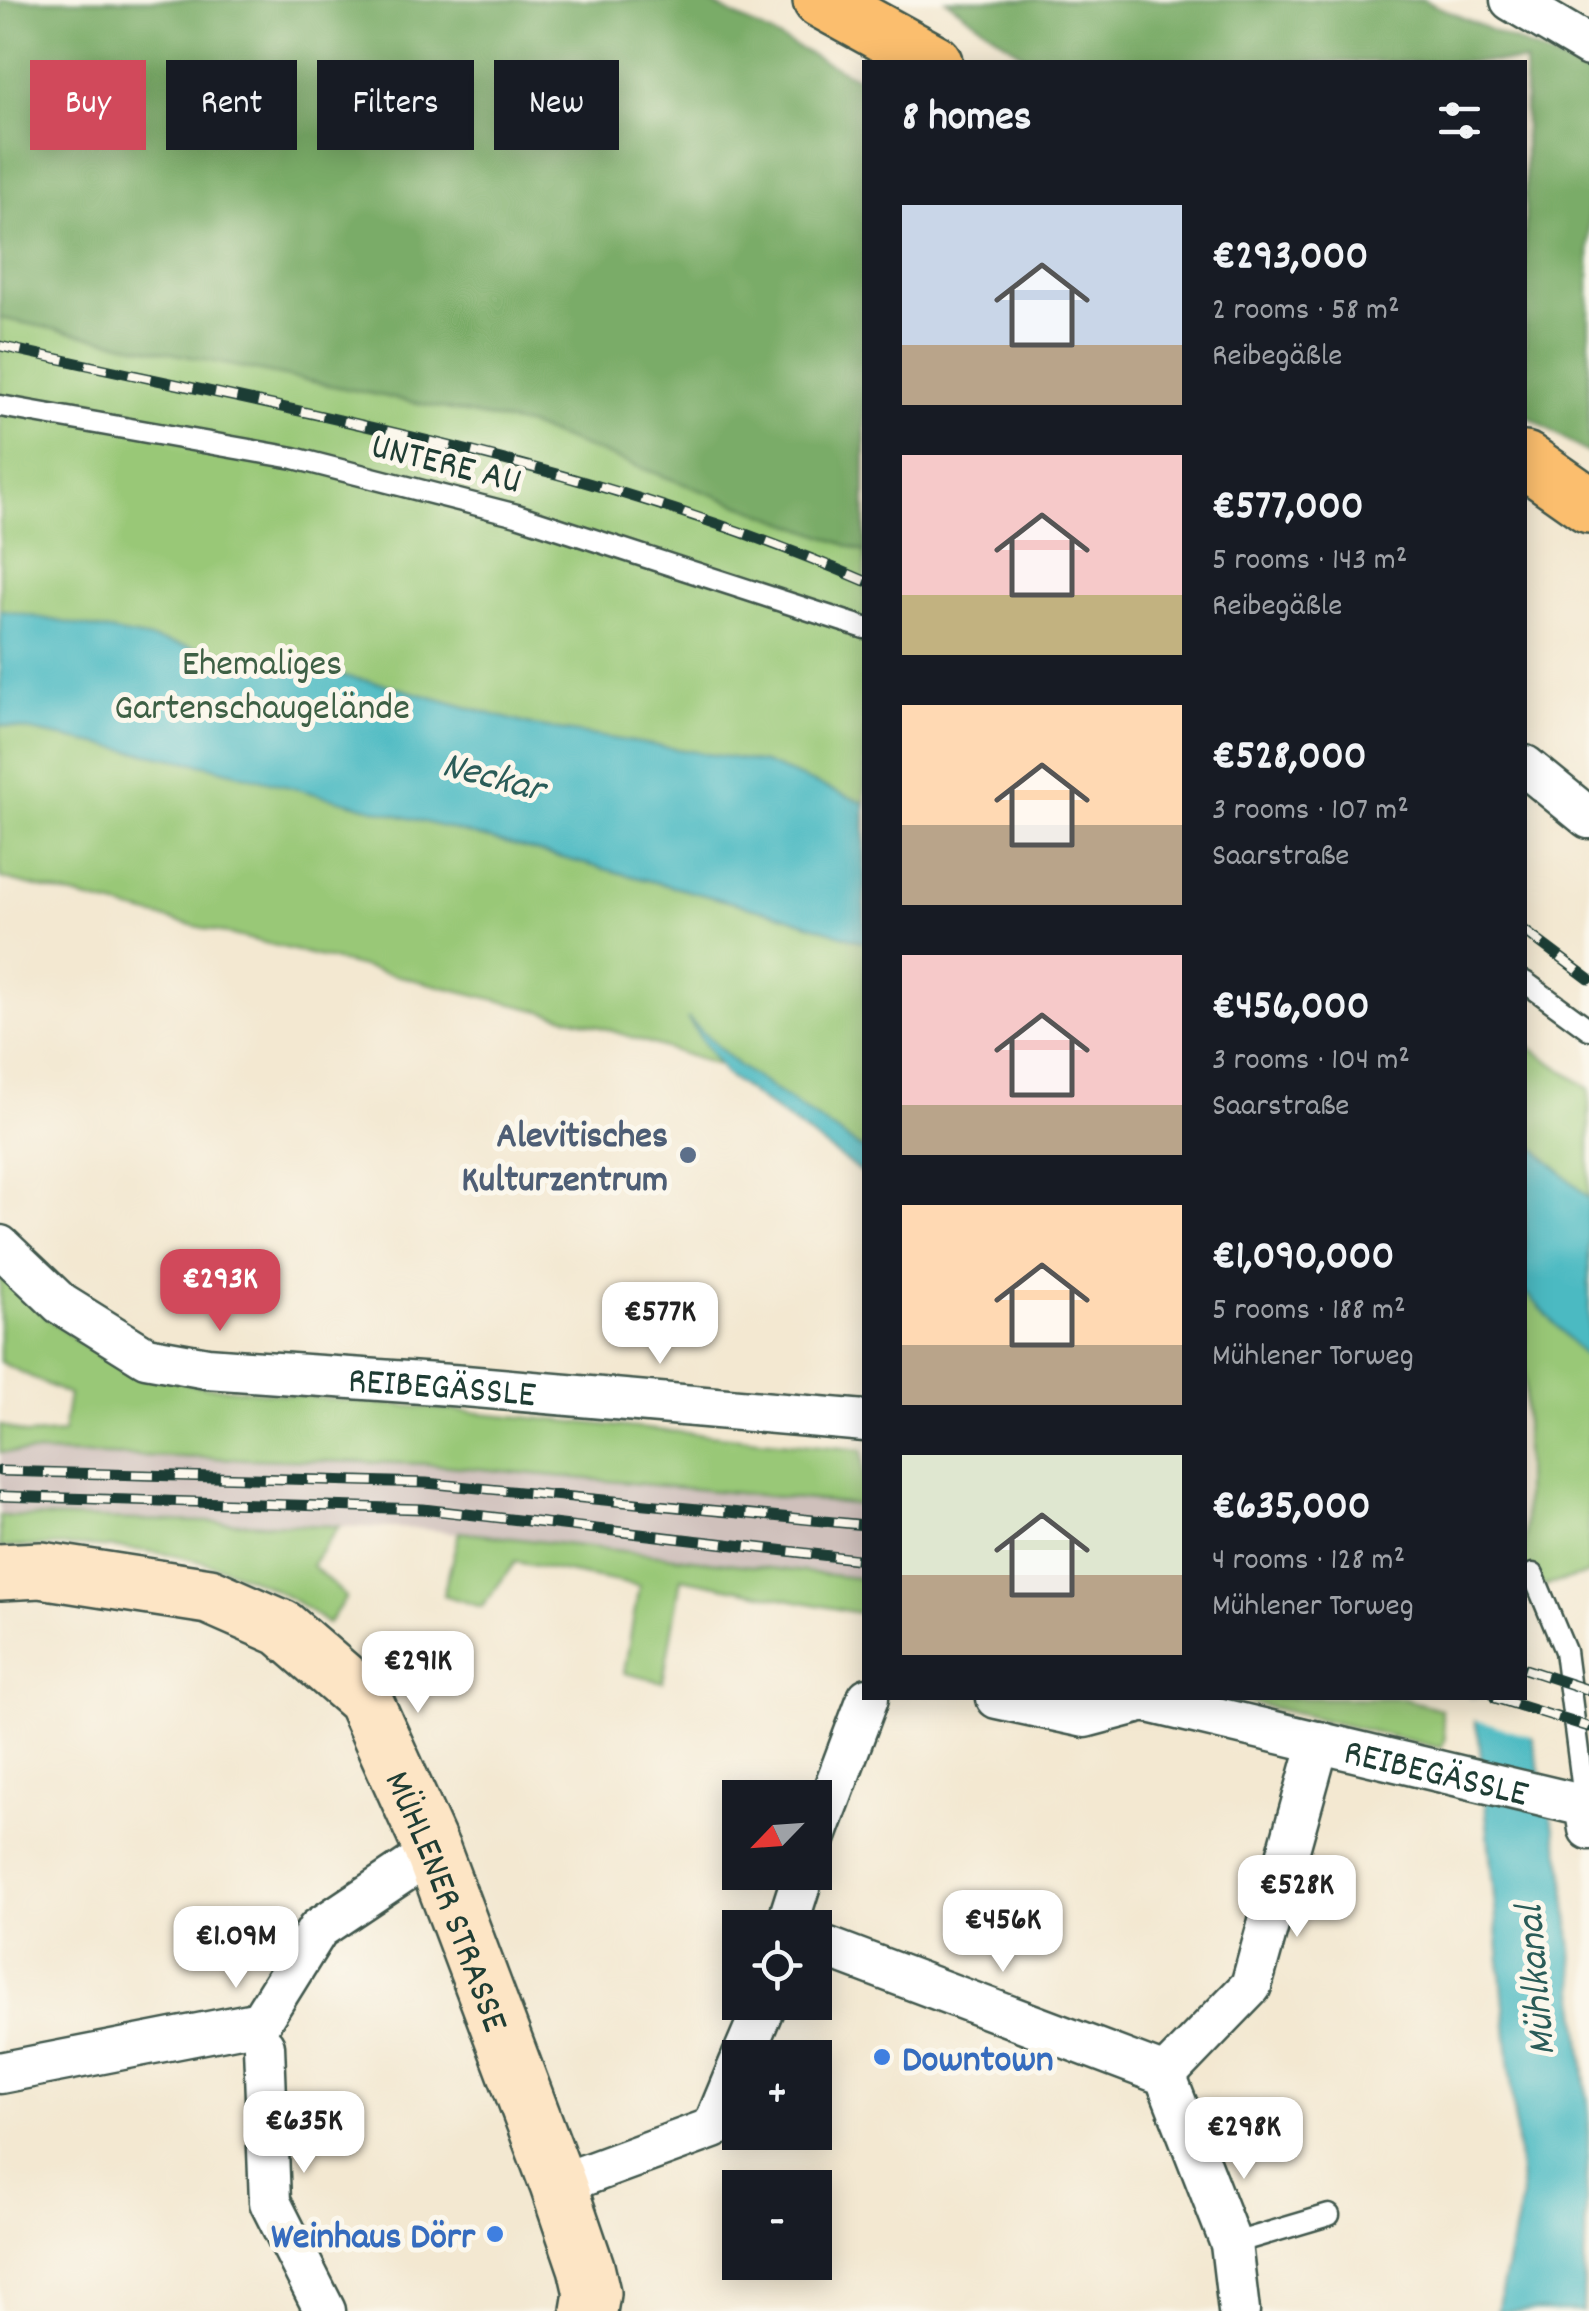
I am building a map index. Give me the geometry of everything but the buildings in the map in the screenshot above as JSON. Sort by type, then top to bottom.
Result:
[{"type":"main road","points":[[821,0],[930,60]]},
{"type":"main road","points":[[1527,461],[1589,505]]},
{"type":"main road","name":"MÜHLENER STRASSE","points":[[0,1572],[41,1570],[209,1596],[282,1628],[364,1699],[433,1852],[558,2185],[586,2266],[592,2293],[589,2311]]},
{"type":"street","points":[[1512,0],[1589,46]]},
{"type":"street","points":[[1527,768],[1589,818]]},
{"type":"street","name":"REIBEGÄSSLE","points":[[0,1246],[61,1304],[146,1357],[207,1368],[465,1386],[862,1422]]},
{"type":"street","points":[[832,1794],[867,1700]]},
{"type":"street","name":"REIBEGÄSSLE","points":[[1006,1700],[1085,1717],[1146,1701],[1466,1779],[1576,1811]]},
{"type":"street","points":[[1165,2075],[1251,1986],[1319,1742]]},
{"type":"street","points":[[0,2073],[260,2022],[318,1929],[433,1852]]},
{"type":"street","points":[[832,1949],[1165,2075],[1231,2244],[1239,2311]]},
{"type":"street","points":[[264,2046],[270,2202],[326,2311]]},
{"type":"street","points":[[558,2185],[713,2128],[722,2106]]},
{"type":"lane","name":"UNTERE AU","points":[[0,406],[294,458],[517,515],[862,627]]},
{"type":"lane","points":[[1527,984],[1589,1030]]},
{"type":"lane","points":[[1532,1574],[1564,1651],[1576,1811]]},
{"type":"lane","points":[[1231,2244],[1329,2214]]},
{"type":"shaded area","points":[[0,1452],[428,1464],[862,1504],[862,1579],[421,1529],[0,1516]]},
{"type":"green space","points":[[0,0],[704,0],[862,80],[862,551],[530,426],[0,318]]},
{"type":"green space","points":[[946,0],[1423,0],[1589,74],[1589,454],[1527,415],[1527,60],[1030,60]]},
{"type":"green space","name":"Ehemaliges Gartenschaugelände","points":[[0,318],[530,426],[862,551],[862,1149],[754,1077],[582,1021],[0,878]]},
{"type":"green space","points":[[1527,1045],[1589,1089],[1589,1574],[1527,1590]]},
{"type":"green space","points":[[0,1271],[46,1316],[90,1348],[169,1378],[202,1386],[862,1450],[862,1505],[428,1464],[0,1452],[0,1425],[27,1435],[63,1433],[69,1395],[0,1362]]},
{"type":"green space","points":[[0,1516],[339,1526],[312,1565],[346,1597],[328,1624],[253,1580],[172,1555],[88,1546],[0,1548]]},
{"type":"green space","points":[[459,1532],[862,1579],[862,1610],[858,1613],[681,1578],[663,1682],[624,1673],[639,1586],[515,1562],[482,1607],[443,1595]]},
{"type":"green space","points":[[1240,1700],[1407,1700],[1441,1709],[1445,1738],[1441,1748]]},
{"type":"water","name":"Neckar","points":[[0,610],[384,684],[534,726],[764,763],[862,802],[862,942],[785,916],[205,765],[0,725]]},
{"type":"water","points":[[687,1018],[739,1066],[862,1149],[862,1173],[725,1074]]},
{"type":"water","points":[[1527,1141],[1589,1198],[1589,1361],[1527,1293]]},
{"type":"water","name":"Mühlkanal","points":[[1470,1700],[1523,1700],[1563,1866],[1589,2114],[1583,2311],[1497,2311],[1522,2196],[1479,1738]]},
{"type":"pier","points":[[1465,1700],[1527,1700],[1538,1738],[1469,1718]]},
{"type":"railway","points":[[0,346],[329,418],[547,471],[761,539],[862,580]]},
{"type":"railway","points":[[1527,932],[1589,979]]},
{"type":"railway","points":[[0,1471],[426,1483],[862,1525]]},
{"type":"railway","points":[[0,1496],[423,1509],[862,1560]]},
{"type":"railway","points":[[1527,1670],[1589,1690]]},
{"type":"railway","points":[[1501,1700],[1589,1727]]},
{"type":"place","name":"Alevitisches Kulturzentrum","points":[[688,1155]]},
{"type":"place","name":"Downtown","points":[[882,2057]]},
{"type":"place","name":"Weinhaus Dörr","points":[[495,2234]]}]
